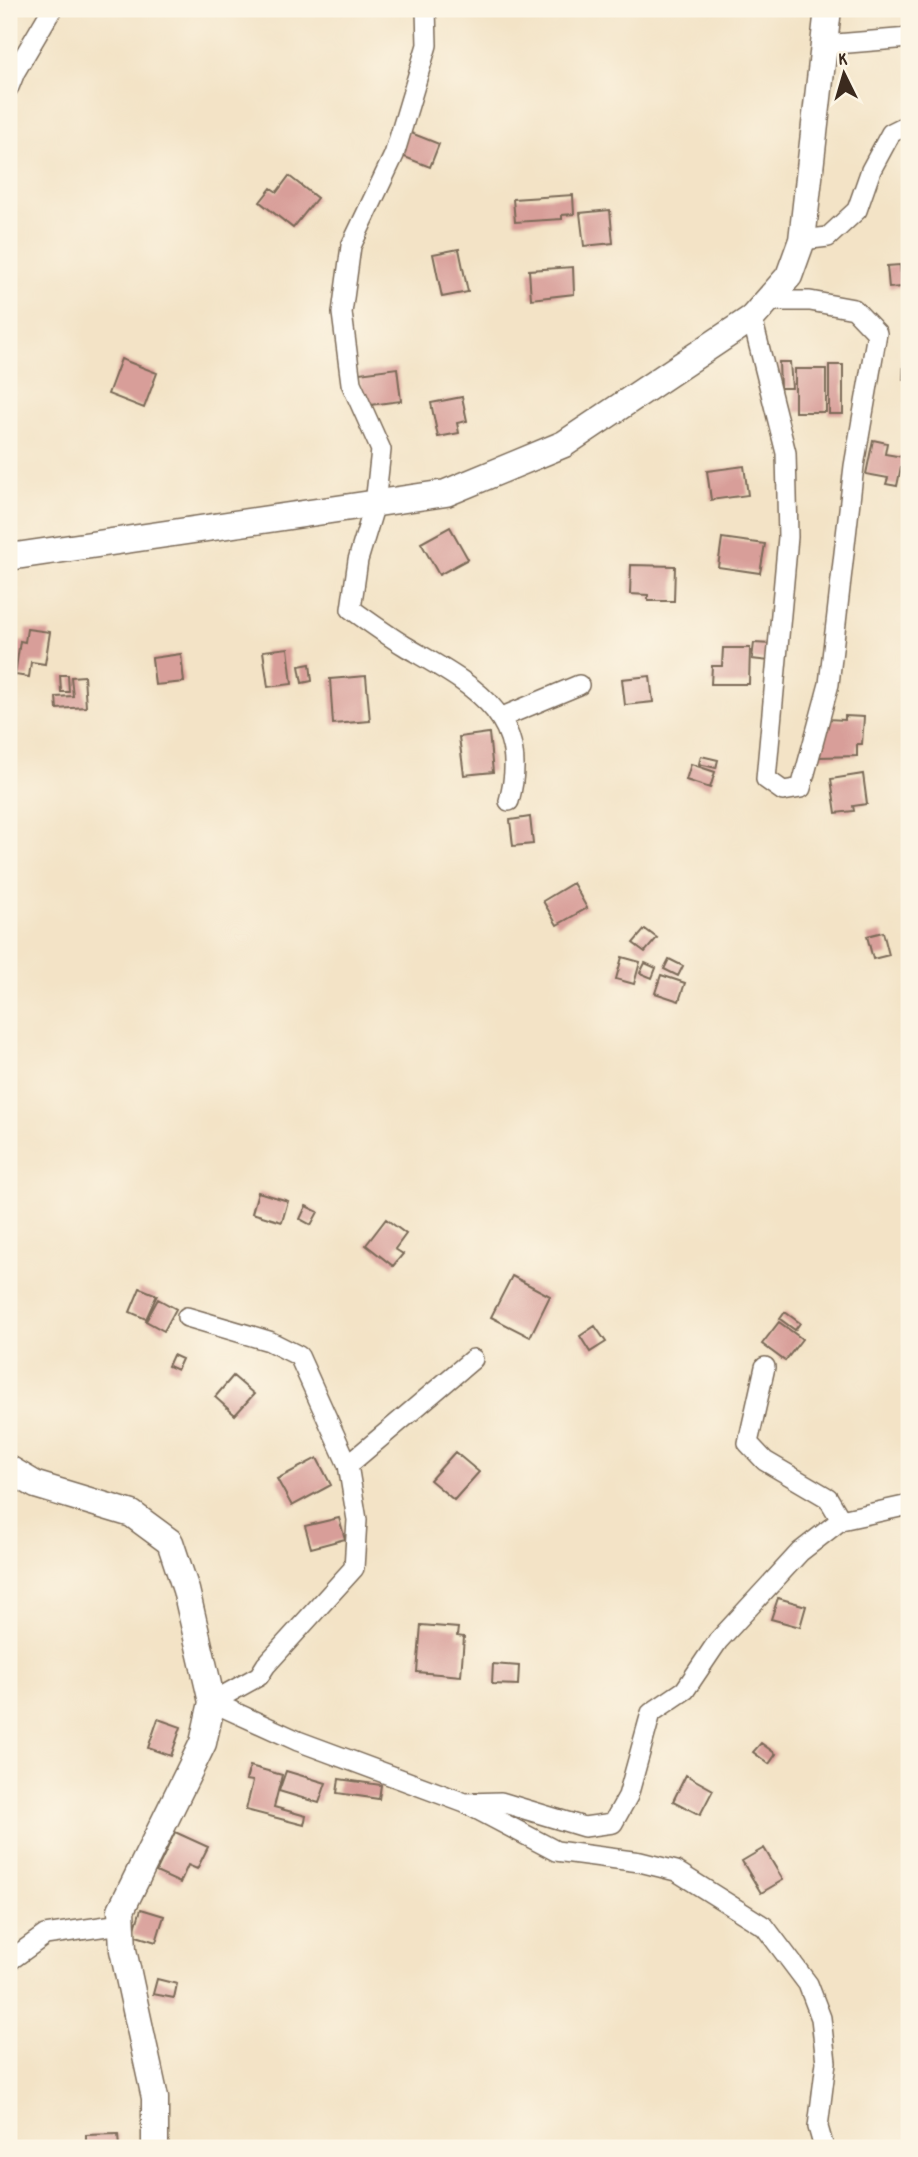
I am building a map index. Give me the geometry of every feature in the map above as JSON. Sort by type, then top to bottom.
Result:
[{"type":"street","points":[[9,88],[15,72],[52,9]]},
{"type":"street","points":[[426,9],[427,45],[394,155],[351,246],[342,313],[351,383],[381,450],[376,504],[358,560],[351,609],[456,676],[492,704],[512,739],[515,779],[509,801]]},
{"type":"street","points":[[9,557],[446,493],[564,444],[761,310],[789,276],[802,240],[828,9]]},
{"type":"street","points":[[824,46],[909,38]]},
{"type":"street","points":[[802,240],[828,237],[857,210],[871,170],[891,133],[909,124]]},
{"type":"street","points":[[810,301],[854,309],[877,334],[854,466],[829,684],[802,788],[783,791],[766,779],[788,537],[786,453],[761,310],[810,301]]},
{"type":"street","points":[[500,718],[579,685]]},
{"type":"street","points":[[187,1317],[269,1340],[299,1356],[348,1465],[357,1520],[354,1568],[259,1676],[212,1702]]},
{"type":"street","points":[[348,1465],[473,1359]]},
{"type":"street","points":[[765,1367],[748,1443],[765,1461],[828,1498],[841,1520]]},
{"type":"street","points":[[9,1469],[36,1485],[132,1514],[170,1542],[186,1590],[212,1702],[203,1743],[121,1910],[123,1950],[155,2098],[155,2148]]},
{"type":"street","points":[[465,1803],[501,1802],[584,1827],[613,1823],[628,1797],[651,1713],[685,1690],[718,1641],[746,1608],[800,1552],[841,1520],[909,1505]]},
{"type":"street","points":[[212,1702],[298,1741],[465,1803],[556,1852],[640,1862],[676,1871],[765,1927],[808,1984],[821,2018],[826,2062],[818,2127],[824,2148]]},
{"type":"street","points":[[9,1961],[45,1935],[121,1924]]},
{"type":"building","points":[[406,131],[439,144],[430,167],[397,154]]},
{"type":"building","points":[[289,176],[317,198],[293,228],[260,202],[271,188],[277,192]]},
{"type":"building","points":[[573,195],[574,214],[562,215],[562,219],[515,222],[513,199]]},
{"type":"building","points":[[610,210],[613,243],[584,246],[580,213]]},
{"type":"building","points":[[459,249],[468,292],[442,297],[433,254]]},
{"type":"building","points":[[900,265],[902,287],[889,288],[887,266]]},
{"type":"building","points":[[573,267],[574,294],[531,299],[529,270]]},
{"type":"building","points":[[905,337],[909,337],[909,379],[903,379]]},
{"type":"building","points":[[121,359],[157,373],[144,408],[108,394]]},
{"type":"building","points":[[779,362],[790,362],[792,388],[780,388]]},
{"type":"building","points":[[829,365],[843,365],[843,414],[829,414]]},
{"type":"building","points":[[397,368],[401,401],[363,406],[359,373]]},
{"type":"building","points":[[795,369],[826,369],[826,412],[795,412]]},
{"type":"building","points":[[462,397],[467,421],[457,423],[459,433],[438,437],[431,403]]},
{"type":"building","points":[[873,440],[887,443],[885,454],[903,457],[897,486],[886,484],[888,478],[866,474]]},
{"type":"building","points":[[744,466],[748,495],[711,500],[707,471]]},
{"type":"building","points":[[450,527],[468,559],[439,575],[421,543]]},
{"type":"building","points":[[722,538],[765,544],[760,573],[718,567]]},
{"type":"building","points":[[631,565],[675,566],[674,601],[648,601],[648,595],[630,594]]},
{"type":"building","points":[[27,629],[50,632],[45,664],[31,662],[29,677],[15,675],[20,641],[25,642]]},
{"type":"building","points":[[754,643],[771,644],[769,661],[752,659]]},
{"type":"building","points":[[288,648],[292,684],[268,687],[263,651]]},
{"type":"building","points":[[723,648],[750,648],[749,684],[711,684],[712,666],[722,666]]},
{"type":"building","points":[[181,654],[184,682],[155,685],[152,658]]},
{"type":"building","points":[[310,664],[312,681],[302,683],[299,666]]},
{"type":"building","points":[[60,675],[68,675],[69,692],[61,692]]},
{"type":"building","points":[[84,676],[86,707],[57,709],[56,697],[73,696],[71,677]]},
{"type":"building","points":[[366,676],[370,721],[333,724],[330,679]]},
{"type":"building","points":[[650,676],[653,702],[625,705],[622,679]]},
{"type":"building","points":[[845,716],[864,717],[862,744],[857,744],[857,756],[819,757],[827,719],[845,720]]},
{"type":"building","points":[[489,733],[493,772],[464,775],[459,737]]},
{"type":"building","points":[[701,756],[718,760],[716,768],[699,764]]},
{"type":"building","points":[[691,764],[715,772],[710,788],[686,780]]},
{"type":"building","points":[[863,774],[867,804],[853,806],[854,811],[836,813],[831,779]]},
{"type":"building","points":[[530,817],[533,844],[513,846],[510,820]]},
{"type":"building","points":[[573,883],[587,908],[557,925],[543,901]]},
{"type":"building","points":[[645,929],[657,938],[645,952],[633,943]]},
{"type":"building","points":[[883,932],[889,955],[873,959],[867,936]]},
{"type":"building","points":[[622,957],[640,962],[634,984],[616,979]]},
{"type":"building","points":[[669,959],[683,966],[678,976],[664,969]]},
{"type":"building","points":[[645,963],[656,968],[652,978],[640,973]]},
{"type":"building","points":[[661,975],[685,983],[679,1001],[655,993]]},
{"type":"building","points":[[258,1192],[288,1201],[282,1222],[252,1213]]},
{"type":"building","points":[[306,1206],[318,1212],[311,1225],[300,1219]]},
{"type":"building","points":[[386,1219],[406,1234],[395,1249],[403,1254],[393,1266],[366,1245]]},
{"type":"building","points":[[512,1276],[550,1296],[530,1337],[491,1317]]},
{"type":"building","points":[[140,1288],[157,1295],[146,1319],[130,1312]]},
{"type":"building","points":[[158,1299],[176,1309],[164,1331],[146,1321]]},
{"type":"building","points":[[785,1312],[800,1323],[795,1330],[780,1319]]},
{"type":"building","points":[[779,1322],[802,1339],[785,1361],[762,1344]]},
{"type":"building","points":[[595,1326],[606,1342],[590,1352],[580,1336]]},
{"type":"building","points":[[173,1355],[182,1359],[177,1370],[168,1366]]},
{"type":"building","points":[[233,1376],[254,1394],[235,1415],[215,1397]]},
{"type":"building","points":[[455,1452],[479,1472],[454,1500],[430,1480]]},
{"type":"building","points":[[317,1458],[331,1485],[292,1506],[277,1479]]},
{"type":"building","points":[[339,1518],[345,1539],[311,1548],[305,1526]]},
{"type":"building","points":[[778,1598],[806,1606],[800,1627],[771,1619]]},
{"type":"building","points":[[421,1625],[458,1628],[457,1636],[464,1637],[461,1676],[417,1672]]},
{"type":"building","points":[[493,1664],[519,1666],[518,1685],[492,1684]]},
{"type":"building","points":[[158,1719],[181,1727],[171,1756],[148,1748]]},
{"type":"building","points":[[761,1743],[776,1754],[769,1764],[753,1752]]},
{"type":"building","points":[[250,1766],[282,1775],[274,1807],[306,1816],[304,1825],[246,1810],[253,1781],[246,1780]]},
{"type":"building","points":[[286,1771],[326,1783],[319,1803],[279,1791]]},
{"type":"building","points":[[686,1775],[713,1790],[700,1815],[673,1801]]},
{"type":"building","points":[[339,1779],[381,1785],[379,1799],[337,1793]]},
{"type":"building","points":[[175,1832],[208,1847],[197,1869],[188,1865],[180,1883],[156,1872]]},
{"type":"building","points":[[764,1848],[783,1880],[761,1893],[742,1861]]},
{"type":"building","points":[[141,1909],[164,1916],[156,1942],[133,1935]]},
{"type":"building","points":[[157,1979],[177,1984],[174,1998],[153,1994]]},
{"type":"building","points":[[118,2134],[119,2148],[86,2148],[86,2135]]}]
